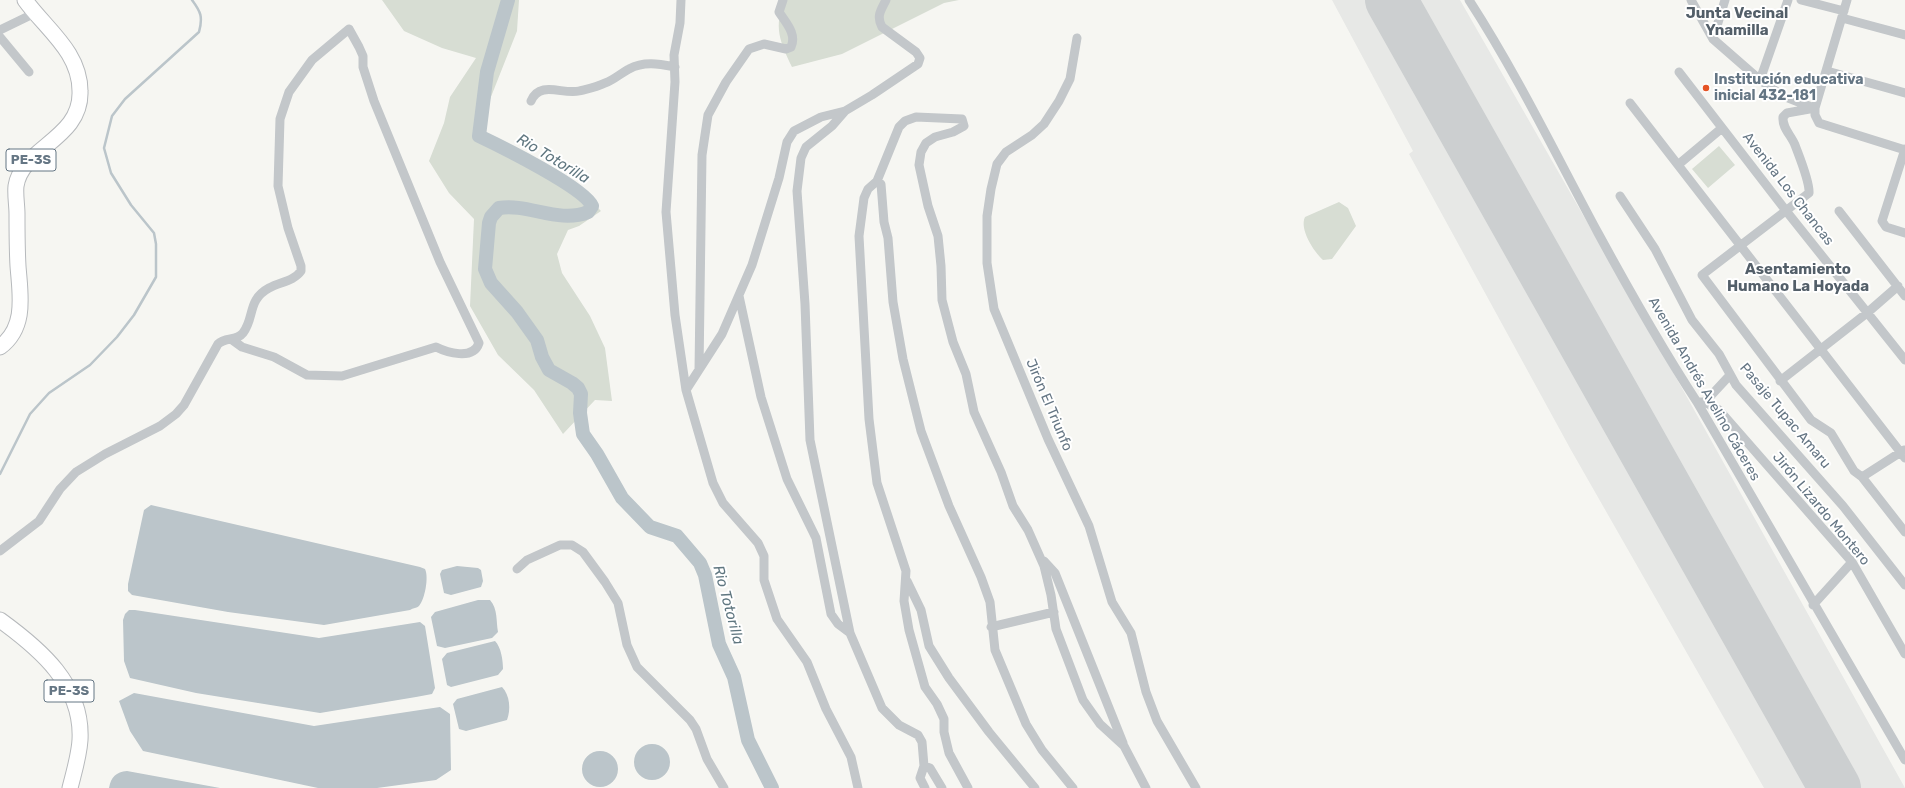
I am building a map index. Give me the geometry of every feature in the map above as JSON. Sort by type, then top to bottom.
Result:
[{"type":"highway","name":"PE-3S","points":[[0,347],[14,330],[20,315],[21,304],[16,186],[28,163],[38,153],[56,140],[74,118],[81,93],[80,79],[66,47],[25,0]]},
{"type":"highway","name":"PE-3S","points":[[0,620],[35,647],[59,671],[67,686],[79,720],[80,739],[78,757],[70,788]]},
{"type":"street","points":[[681,0],[680,23],[674,54],[675,68],[666,212],[675,315],[686,390],[713,483],[723,503],[758,543],[764,556],[764,580],[776,619],[807,662],[826,709],[851,757],[858,788]]},
{"type":"street","points":[[699,372],[702,162],[708,115],[726,82],[749,48],[764,44],[786,49],[791,48],[794,42],[792,33],[779,12],[783,0]]},
{"type":"street","points":[[686,390],[699,372],[722,334],[752,265],[779,178],[787,142],[794,131],[821,117],[845,111],[918,64],[920,58],[916,52],[882,27],[879,21],[879,13],[886,0]]},
{"type":"street","name":"Avenida Andrés Avelino Cáceres","points":[[1469,0],[1486,26],[1662,348],[1701,402],[1813,605],[1904,754]]},
{"type":"street","points":[[1691,0],[1713,38],[1760,80],[1783,96],[1815,108]]},
{"type":"street","points":[[1713,38],[1725,0]]},
{"type":"street","points":[[1760,80],[1788,0]]},
{"type":"street","points":[[1801,0],[1905,35]]},
{"type":"street","points":[[1847,0],[1815,108],[1815,116],[1819,122],[1905,150],[1882,221],[1886,228],[1905,233]]},
{"type":"street","points":[[0,30],[35,13]]},
{"type":"street","points":[[0,551],[39,521],[60,489],[76,472],[105,454],[160,426],[176,414],[184,405],[218,344],[231,339],[238,338],[244,331],[255,300],[258,296],[268,288],[297,276],[301,271],[280,201],[278,186],[280,119],[289,92],[312,60],[348,29],[363,56],[363,67],[374,101],[440,262],[479,344],[473,350],[459,354],[442,351],[436,347],[342,376],[307,375],[274,357],[242,347],[231,339]]},
{"type":"street","points":[[0,37],[29,72]]},
{"type":"street","name":"Jirón El Triunfo","points":[[1077,38],[1070,78],[1052,113],[1044,124],[1032,135],[1006,152],[997,164],[991,189],[988,216],[987,263],[994,309],[1048,439],[1087,520],[1112,602],[1131,633],[1146,692],[1157,721],[1196,788]]},
{"type":"street","points":[[531,101],[538,92],[545,90],[577,92],[606,83],[630,68],[640,65],[659,64],[675,68]]},
{"type":"street","points":[[1827,71],[1905,93]]},
{"type":"street","name":"Avenida Los Chancas","points":[[1680,72],[1787,212],[1905,360]]},
{"type":"street","points":[[1630,102],[1820,349],[1903,453],[1862,477]]},
{"type":"street","points":[[1815,108],[1787,113],[1783,117],[1784,126],[1794,144],[1810,189],[1809,193],[1787,212],[1702,275],[1780,381],[1811,420],[1831,433],[1854,471],[1862,477],[1905,532]]},
{"type":"street","points":[[845,111],[832,126],[806,148],[801,158],[797,191],[805,304],[810,440],[850,633],[882,708],[899,725],[918,735],[922,742],[924,766],[920,778],[924,788]]},
{"type":"street","points":[[968,788],[949,753],[944,732],[944,719],[937,704],[925,687],[909,630],[905,608],[906,571],[877,483],[869,419],[859,236],[864,198],[868,189],[877,181],[899,127],[905,121],[916,117],[962,119],[964,126],[935,137],[926,143],[921,152],[919,165],[928,206],[938,236],[942,300],[952,342],[966,374],[974,412],[1001,472],[1013,506],[1028,530],[1039,556],[1050,588],[1056,629],[1083,700],[1100,724],[1124,746]]},
{"type":"street","points":[[1679,164],[1722,128]]},
{"type":"street","points":[[877,181],[881,184],[884,222],[889,245],[893,302],[903,359],[921,431],[949,506],[981,577],[990,602],[991,627],[996,650],[1026,724],[1042,750],[1073,788]]},
{"type":"street","name":"Pasaje Tupac Amaru","points":[[1620,196],[1655,249],[1692,320],[1719,354],[1730,375],[1843,506],[1905,585]]},
{"type":"street","points":[[1840,211],[1905,296]]},
{"type":"street","points":[[1780,381],[1867,313],[1898,286]]},
{"type":"street","points":[[739,296],[761,397],[787,480],[816,538],[832,614],[838,624],[850,633]]},
{"type":"street","points":[[1701,402],[1730,375]]},
{"type":"street","name":"Jirón Lizardo Montero","points":[[1701,402],[1720,410],[1852,562],[1905,654]]},
{"type":"street","points":[[517,568],[527,560],[560,545],[572,545],[583,552],[618,603],[627,645],[637,667],[690,720],[696,729],[707,760],[724,788]]},
{"type":"street","points":[[1039,556],[1055,573],[1124,746],[1146,788]]},
{"type":"street","points":[[1813,605],[1852,562]]},
{"type":"street","points":[[906,580],[921,610],[929,646],[949,678],[989,732],[1035,788]]},
{"type":"street","points":[[991,627],[1054,612]]},
{"type":"street","points":[[924,766],[930,768],[942,788]]},
{"type":"shaded area","points":[[382,0],[519,0],[517,31],[483,117],[483,135],[499,148],[537,161],[554,169],[575,186],[601,211],[579,226],[568,230],[557,254],[562,273],[590,316],[605,348],[612,401],[595,400],[563,434],[534,390],[498,355],[470,306],[474,219],[449,193],[429,161],[444,123],[450,97],[476,58],[442,48],[404,31]]},
{"type":"shaded area","points":[[785,0],[959,0],[944,3],[842,54],[792,67],[781,42],[779,26],[781,9]]},
{"type":"shaded area","points":[[1332,0],[1460,0],[1678,381],[1905,788],[1764,788],[1571,450],[1409,154],[1413,151]]},
{"type":"shaded area","points":[[1719,146],[1735,165],[1708,188],[1692,169]]},
{"type":"shaded area","points":[[1339,202],[1348,208],[1356,226],[1332,259],[1323,260],[1308,240],[1304,228],[1305,217]]},
{"type":"shaded area","points":[[151,505],[420,567],[425,569],[427,577],[423,598],[419,606],[410,610],[324,625],[228,612],[132,595],[128,591],[128,584],[144,510]]},
{"type":"shaded area","points":[[457,566],[478,568],[481,570],[483,581],[481,587],[451,595],[444,593],[440,574],[442,570]]},
{"type":"shaded area","points":[[478,600],[490,600],[493,604],[496,611],[498,632],[492,638],[445,648],[437,646],[431,617],[435,612]]},
{"type":"shaded area","points":[[129,610],[319,638],[420,622],[425,626],[435,688],[432,694],[320,713],[196,693],[130,678],[124,661],[123,620],[125,614]]},
{"type":"shaded area","points":[[495,641],[500,650],[503,662],[503,669],[498,675],[451,687],[447,685],[442,659],[447,653]]},
{"type":"shaded area","points":[[502,687],[507,694],[509,703],[507,720],[466,731],[459,729],[453,704],[457,699]]},
{"type":"shaded area","points":[[134,693],[314,726],[440,707],[450,714],[451,770],[436,780],[377,788],[318,788],[143,751],[130,731],[119,701]]},
{"type":"shaded area","points":[[656,744],[665,749],[669,755],[669,769],[665,775],[656,780],[648,780],[639,775],[635,769],[634,758],[639,749],[645,745]]},
{"type":"shaded area","points":[[604,751],[613,756],[617,762],[617,776],[613,782],[604,787],[596,787],[587,782],[583,776],[582,765],[587,756],[593,752]]},
{"type":"shaded area","points":[[127,771],[220,788],[109,788],[111,781],[117,774]]},
{"type":"waterway","points":[[0,474],[30,414],[49,393],[90,365],[117,337],[134,315],[156,277],[156,244],[154,233],[131,205],[111,173],[104,148],[112,116],[125,99],[199,32],[201,18],[192,0]]},
{"type":"waterway","name":"Rio Totorilla","points":[[508,0],[487,72],[479,136],[559,179],[586,198],[592,206],[588,212],[566,216],[521,208],[499,208],[491,217],[489,223],[485,269],[491,283],[517,312],[537,340],[542,357],[549,370],[578,388],[581,394],[580,413],[583,434],[597,454],[622,498],[650,527],[677,536],[700,563],[705,575],[719,644],[734,677],[748,740],[772,788]]},
{"type":"runway","points":[[1391,0],[1835,788]]},
{"type":"place","name":"Institución educativa inicial 432-181","points":[[1706,88]]},
{"type":"district","name":"Junta Vecinal Ynamilla","points":[[1737,22]]},
{"type":"district","name":"Asentamiento Humano La Hoyada","points":[[1798,278]]}]
